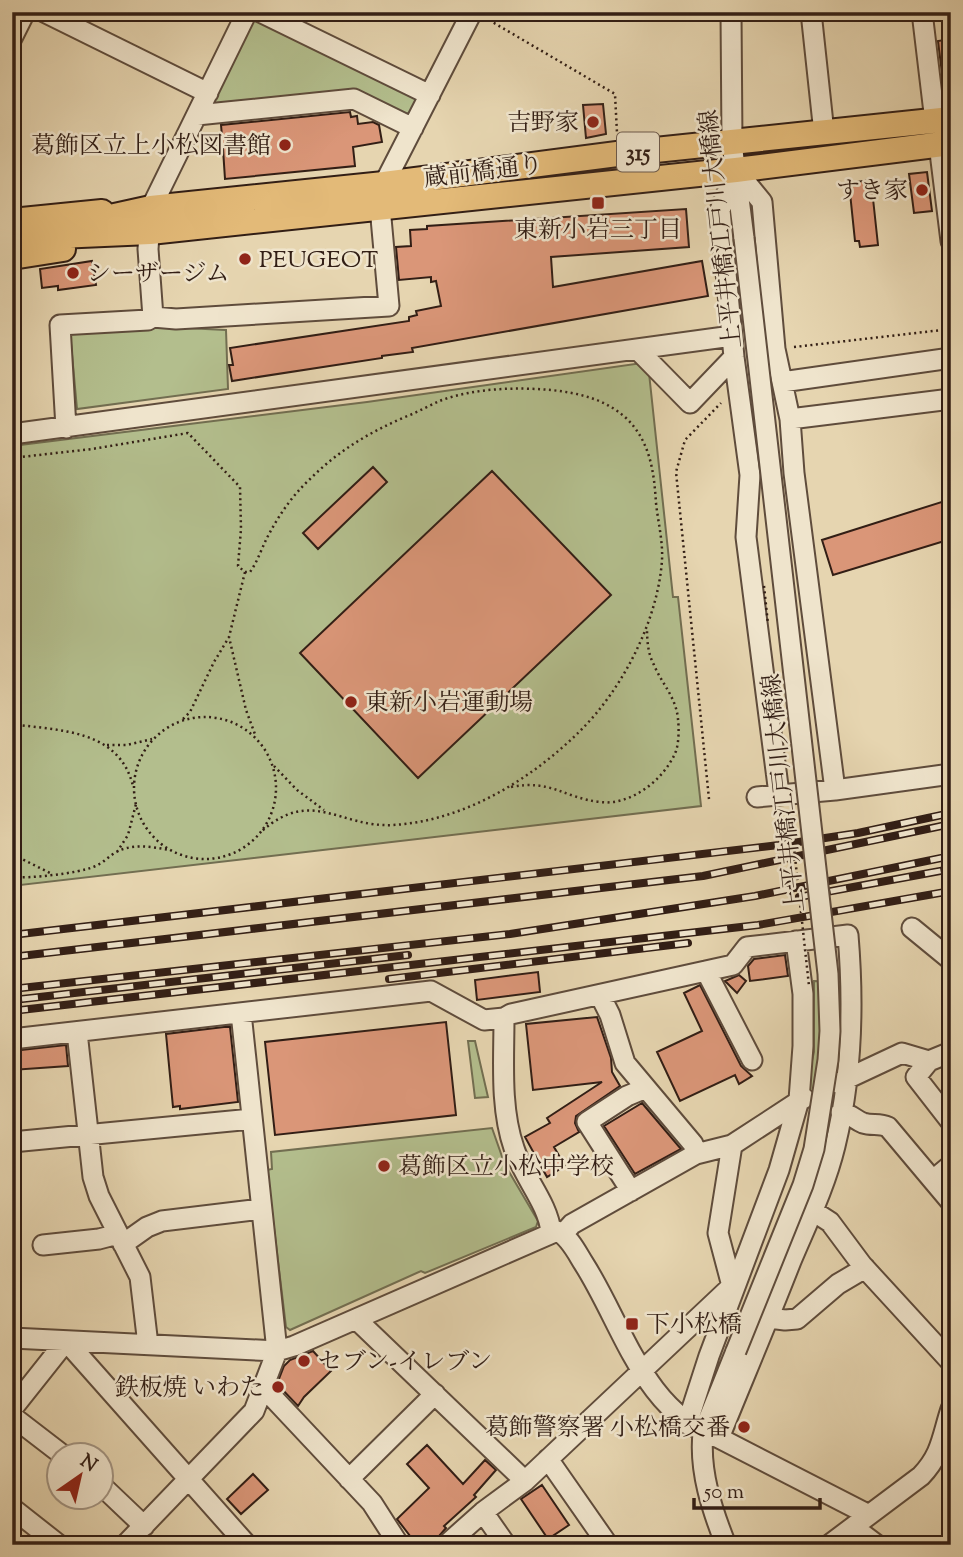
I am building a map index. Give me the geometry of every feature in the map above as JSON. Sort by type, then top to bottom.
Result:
[{"type":"main road","name":"蔵前橋通り","points":[[382,195],[617,154],[824,133],[944,132]]},
{"type":"main road","name":"蔵前橋通り","points":[[151,220],[382,195],[736,170],[944,132]]},
{"type":"main road","points":[[14,238],[52,252],[151,220]]},
{"type":"main road","points":[[14,238],[151,220]]},
{"type":"street","points":[[12,38],[25,12]]},
{"type":"street","points":[[44,12],[208,93]]},
{"type":"street","points":[[153,317],[148,249],[151,220],[247,12]]},
{"type":"street","points":[[260,12],[430,95]]},
{"type":"street","name":"上平井橋江戸川大橋線","points":[[726,1545],[708,1489],[701,1447],[703,1432],[803,1185],[814,1149],[823,1098],[830,1031],[828,974],[732,144],[731,12]]},
{"type":"street","points":[[811,12],[824,133]]},
{"type":"street","points":[[922,12],[944,132],[951,241]]},
{"type":"street","points":[[66,428],[60,325],[148,320],[153,317],[189,318],[389,306],[382,195],[430,95],[479,16]]},
{"type":"street","points":[[197,116],[354,99],[413,128]]},
{"type":"street","points":[[779,794],[746,537],[750,475],[734,357],[720,210],[736,170],[762,202],[775,349],[790,419],[794,473],[835,790]]},
{"type":"street","points":[[12,434],[732,336]]},
{"type":"street","points":[[637,349],[691,403],[734,357]]},
{"type":"street","points":[[782,382],[951,358]]},
{"type":"street","points":[[790,419],[951,399]]},
{"type":"street","points":[[750,475],[794,473]]},
{"type":"street","points":[[757,797],[835,790],[951,774]]},
{"type":"street","points":[[912,928],[951,960]]},
{"type":"street","points":[[12,1039],[431,991],[484,1020],[504,1018],[733,965],[747,947],[800,938],[848,935],[852,1004],[847,1079],[832,1156],[813,1211],[769,1318],[703,1432]]},
{"type":"street","points":[[703,1432],[709,1356],[779,1170],[799,1100],[804,1016],[800,938]]},
{"type":"street","points":[[706,971],[752,1060]]},
{"type":"street","points":[[600,995],[610,1015],[625,1063],[693,1144],[696,1154]]},
{"type":"street","points":[[125,1545],[254,1411],[277,1351],[241,1013]]},
{"type":"street","points":[[504,1018],[504,1081],[513,1146],[526,1178],[557,1233],[600,1289],[626,1344],[667,1405],[703,1432],[861,1521],[877,1545]]},
{"type":"street","points":[[77,1032],[93,1177],[99,1196],[140,1277],[148,1345]]},
{"type":"street","points":[[951,1052],[929,1061],[916,1077],[951,1122]]},
{"type":"street","points":[[12,1338],[277,1351],[557,1233],[696,1154],[732,1145],[799,1100],[902,1054],[929,1061]]},
{"type":"street","points":[[631,1191],[586,1122],[627,1096],[646,1088]]},
{"type":"street","points":[[841,1112],[864,1124],[882,1124],[888,1127],[951,1202]]},
{"type":"street","points":[[12,1142],[252,1119]]},
{"type":"street","points":[[732,1145],[718,1233],[735,1282]]},
{"type":"street","points":[[933,1180],[951,1165]]},
{"type":"street","points":[[43,1245],[121,1239],[162,1221],[261,1209]]},
{"type":"street","points":[[813,1211],[830,1222],[864,1268],[951,1362]]},
{"type":"street","points":[[769,1318],[797,1318],[838,1283],[864,1268]]},
{"type":"street","points":[[446,1545],[525,1481],[735,1282]]},
{"type":"street","points":[[356,1319],[525,1481]]},
{"type":"street","points":[[12,1409],[66,1341]]},
{"type":"street","points":[[66,1341],[247,1545]]},
{"type":"street","points":[[264,1388],[372,1503],[399,1545]]},
{"type":"street","points":[[349,1479],[435,1394]]},
{"type":"street","points":[[829,1545],[922,1476],[948,1438],[951,1409]]},
{"type":"street","points":[[12,1416],[47,1442]]},
{"type":"street","points":[[548,1459],[608,1545]]},
{"type":"street","points":[[116,1499],[144,1526]]},
{"type":"street","points":[[12,1508],[58,1545]]},
{"type":"street","points":[[484,1512],[506,1545]]},
{"type":"path","points":[[479,16],[615,94],[617,154]]},
{"type":"path","points":[[775,349],[951,329]]},
{"type":"path","points":[[709,799],[676,472],[685,440],[732,392],[737,382]]},
{"type":"path","points":[[245,572],[253,569],[276,522],[297,492],[338,454],[370,432],[455,396],[506,390],[574,392],[597,400],[627,419],[649,452],[655,484],[662,557],[660,580],[647,626],[635,653],[599,709],[559,751],[508,788]]},
{"type":"path","points":[[12,458],[92,449],[188,433],[240,487],[238,566],[245,572]]},
{"type":"path","points":[[12,724],[80,734],[104,744],[127,745],[155,738],[180,722],[190,712],[229,637],[245,572]]},
{"type":"path","points":[[12,877],[33,878],[86,870],[117,852],[140,846],[172,850],[190,857],[220,857],[239,850],[276,820],[304,810],[326,811],[361,823],[403,824],[455,812],[508,788],[524,784],[547,785],[573,796],[603,803],[631,796],[652,783],[677,749],[678,720],[674,700],[654,666],[647,642],[647,626]]},
{"type":"path","points":[[229,637],[246,710],[258,742],[271,763],[297,790],[326,811]]},
{"type":"path","points":[[180,722],[200,718],[220,719],[239,726],[258,742]]},
{"type":"path","points":[[135,793],[139,763],[155,738]]},
{"type":"path","points":[[104,744],[127,768],[135,793],[136,803],[128,835],[117,852]]},
{"type":"path","points":[[262,831],[272,813],[276,793],[271,763]]},
{"type":"path","points":[[136,803],[149,830],[172,850]]},
{"type":"path","points":[[12,848],[20,858],[54,874]]},
{"type":"path","points":[[800,938],[809,989]]},
{"type":"green space","points":[[249,12],[414,94],[418,104],[413,114],[402,116],[359,93],[201,121]]},
{"type":"green space","points":[[144,326],[226,330],[228,389],[77,409],[70,332]]},
{"type":"green space","name":"東新小岩運動場","points":[[642,363],[649,373],[673,597],[678,597],[701,806],[12,886],[12,446],[367,402]]},
{"type":"green space","points":[[814,981],[841,982],[841,1079],[804,1096],[814,1052]]},
{"type":"green space","points":[[468,1041],[475,1041],[488,1097],[475,1098]]},
{"type":"green space","points":[[492,1128],[505,1165],[538,1221],[536,1227],[425,1273],[421,1271],[290,1330],[286,1327],[267,1170],[272,1169],[271,1152]]},
{"type":"building","points":[[951,39],[951,80],[943,81],[938,41]]},
{"type":"building","points":[[603,104],[606,134],[586,138],[583,105]]},
{"type":"building","points":[[350,112],[351,117],[357,116],[358,124],[373,122],[379,125],[382,142],[353,147],[355,166],[225,179],[223,149],[217,149],[216,136],[222,136],[221,125]]},
{"type":"building","points":[[927,172],[932,211],[914,213],[909,174]]},
{"type":"building","points":[[871,180],[878,245],[860,247],[859,241],[855,241],[849,183]]},
{"type":"building","points":[[686,209],[689,247],[551,257],[553,287],[702,261],[708,296],[412,348],[413,352],[382,358],[232,381],[230,348],[409,321],[409,317],[417,315],[416,311],[441,306],[436,281],[431,282],[431,277],[399,280],[396,247],[411,246],[410,230],[427,229],[427,226]]},
{"type":"building","points":[[92,261],[96,285],[58,290],[58,286],[42,288],[40,269]]},
{"type":"building","points":[[373,467],[387,482],[318,549],[303,533]]},
{"type":"building","points":[[492,471],[611,595],[418,778],[300,653]]},
{"type":"building","points":[[951,499],[951,539],[833,575],[822,540]]},
{"type":"building","points":[[785,955],[788,976],[750,981],[748,966],[754,959]]},
{"type":"building","points":[[538,972],[540,992],[477,1000],[475,980]]},
{"type":"building","points":[[739,975],[746,981],[737,993],[725,981]]},
{"type":"building","points":[[700,985],[741,1066],[752,1076],[739,1084],[735,1075],[680,1101],[657,1052],[702,1031],[684,993]]},
{"type":"building","points":[[597,1017],[611,1058],[612,1072],[620,1086],[576,1116],[575,1123],[579,1132],[554,1147],[565,1166],[547,1177],[525,1137],[550,1123],[547,1118],[602,1082],[533,1090],[526,1024]]},
{"type":"building","points":[[446,1022],[456,1115],[275,1135],[265,1042]]},
{"type":"building","points":[[230,1027],[238,1102],[180,1109],[180,1106],[173,1107],[166,1034]]},
{"type":"building","points":[[66,1045],[68,1066],[12,1070],[12,1051]]},
{"type":"building","points":[[642,1103],[681,1149],[635,1174],[604,1126]]},
{"type":"building","points":[[313,1351],[331,1371],[298,1406],[277,1384],[284,1366],[290,1360]]},
{"type":"building","points":[[427,1445],[463,1484],[485,1460],[496,1470],[474,1495],[476,1497],[444,1526],[446,1528],[431,1545],[417,1545],[397,1519],[429,1488],[407,1464]]},
{"type":"building","points":[[253,1474],[268,1490],[241,1514],[227,1499]]},
{"type":"building","points":[[542,1485],[569,1525],[548,1539],[521,1499]]},
{"type":"railway","points":[[12,935],[779,845],[858,833],[951,813]]},
{"type":"railway","points":[[12,957],[703,876],[951,824]]},
{"type":"railway","points":[[12,989],[510,934],[755,896],[951,856]]},
{"type":"railway","points":[[799,897],[951,869]]},
{"type":"railway","points":[[12,1011],[758,925],[951,891]]},
{"type":"railway","points":[[389,979],[688,943]]},
{"type":"railway","points":[[22,999],[408,955]]},
{"type":"place","name":"吉野家","points":[[593,122]]},
{"type":"place","name":"葛飾区立上小松図書館","points":[[285,145]]},
{"type":"place","name":"すき家","points":[[922,190]]},
{"type":"place","name":"東新小岩三丁目","points":[[598,203]]},
{"type":"place","name":"PEUGEOT","points":[[245,259]]},
{"type":"place","name":"シーザージム","points":[[73,273]]},
{"type":"place","name":"東新小岩運動場","points":[[351,702]]},
{"type":"place","name":"葛飾区立小松中学校","points":[[384,1166]]},
{"type":"place","name":"下小松橋","points":[[632,1324]]},
{"type":"place","name":"セブン-イレブン","points":[[304,1361]]},
{"type":"place","name":"鉄板焼 いわた","points":[[278,1387]]},
{"type":"place","name":"葛飾警察署 小松橋交番","points":[[744,1427]]}]
